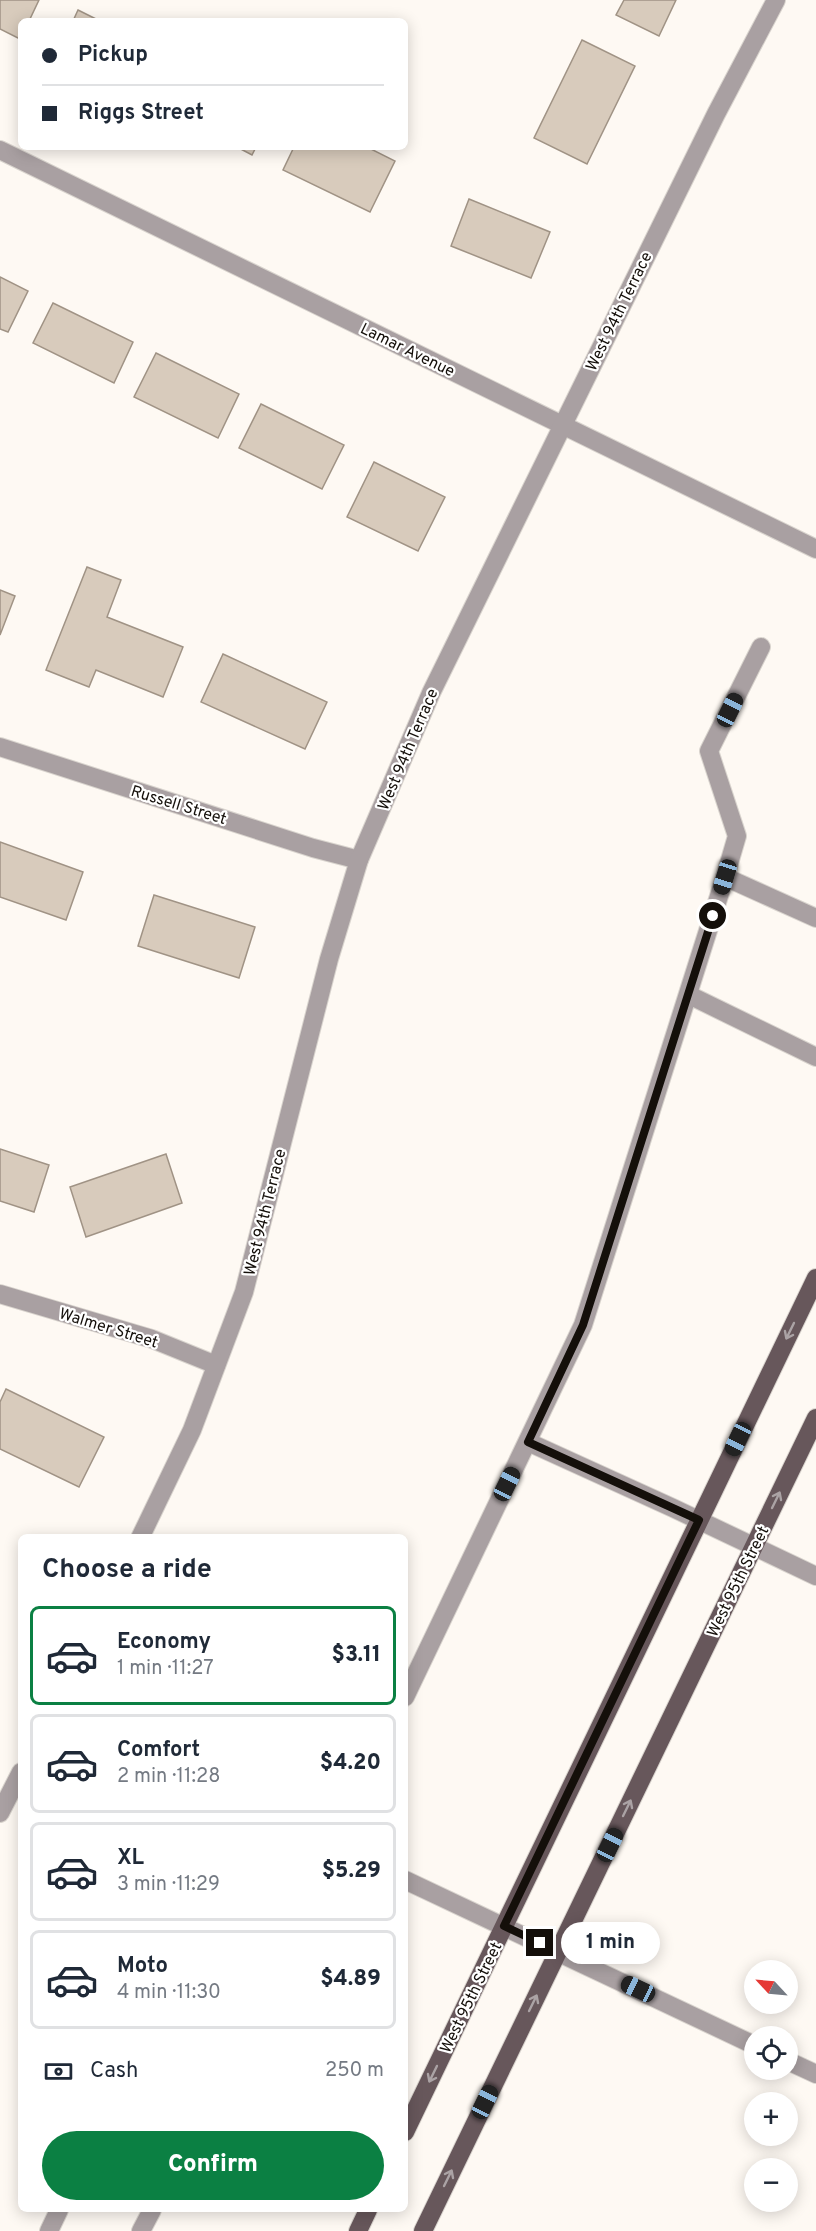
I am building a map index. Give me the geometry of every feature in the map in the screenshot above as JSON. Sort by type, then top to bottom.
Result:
[{"type":"main road","name":"West 95th Street","points":[[408,2126],[816,1278]]},
{"type":"main road","name":"West 95th Street","points":[[423,2231],[816,1418]]},
{"type":"main road","points":[[358,2231],[367,2212]]},
{"type":"street","name":"West 94th Terrace","points":[[142,1534],[192,1430],[244,1292],[329,959],[359,860],[431,693],[562,424],[776,0]]},
{"type":"street","name":"Lamar Avenue","points":[[0,150],[816,549]]},
{"type":"street","points":[[408,1691],[583,1325],[736,836],[710,751],[761,647]]},
{"type":"street","name":"Russell Street","points":[[0,747],[313,848],[359,860]]},
{"type":"street","points":[[725,877],[816,918]]},
{"type":"street","points":[[688,995],[816,1057]]},
{"type":"street","name":"Walmer Street","points":[[0,1294],[152,1339],[216,1365]]},
{"type":"street","points":[[528,1442],[816,1576]]},
{"type":"street","points":[[0,1813],[18,1778]]},
{"type":"street","points":[[408,1881],[744,2040]]},
{"type":"street","points":[[798,2066],[816,2074]]},
{"type":"street","points":[[49,2231],[58,2212]]},
{"type":"street","points":[[141,2231],[151,2212]]},
{"type":"building","points":[[0,0],[39,0],[30,18],[18,18],[18,38],[0,29]]},
{"type":"building","points":[[624,0],[676,0],[659,36],[616,15]]},
{"type":"building","points":[[78,10],[94,18],[74,18]]},
{"type":"building","points":[[582,40],[635,66],[587,164],[534,138]]},
{"type":"building","points":[[243,150],[254,150],[252,155]]},
{"type":"building","points":[[293,150],[373,150],[395,161],[370,212],[283,170]]},
{"type":"building","points":[[469,199],[550,232],[531,278],[451,246]]},
{"type":"building","points":[[0,277],[28,291],[8,332],[0,329]]},
{"type":"building","points":[[53,303],[133,342],[114,383],[33,343]]},
{"type":"building","points":[[156,353],[239,394],[218,438],[134,397]]},
{"type":"building","points":[[261,404],[344,445],[322,489],[239,448]]},
{"type":"building","points":[[374,462],[445,497],[418,551],[347,517]]},
{"type":"building","points":[[87,567],[121,580],[107,617],[183,647],[163,697],[96,670],[89,687],[46,670]]},
{"type":"building","points":[[0,590],[15,596],[0,635]]},
{"type":"building","points":[[223,654],[327,702],[305,749],[201,702]]},
{"type":"building","points":[[0,842],[83,872],[66,920],[0,897]]},
{"type":"building","points":[[154,895],[255,927],[239,978],[138,946]]},
{"type":"building","points":[[0,1149],[49,1165],[34,1212],[0,1201]]},
{"type":"building","points":[[166,1154],[182,1203],[86,1237],[70,1187]]},
{"type":"building","points":[[6,1389],[104,1437],[79,1487],[0,1449],[0,1402]]},
{"type":"route","points":[[540,1943],[504,1926],[699,1520],[528,1442],[583,1325],[713,916]]}]
